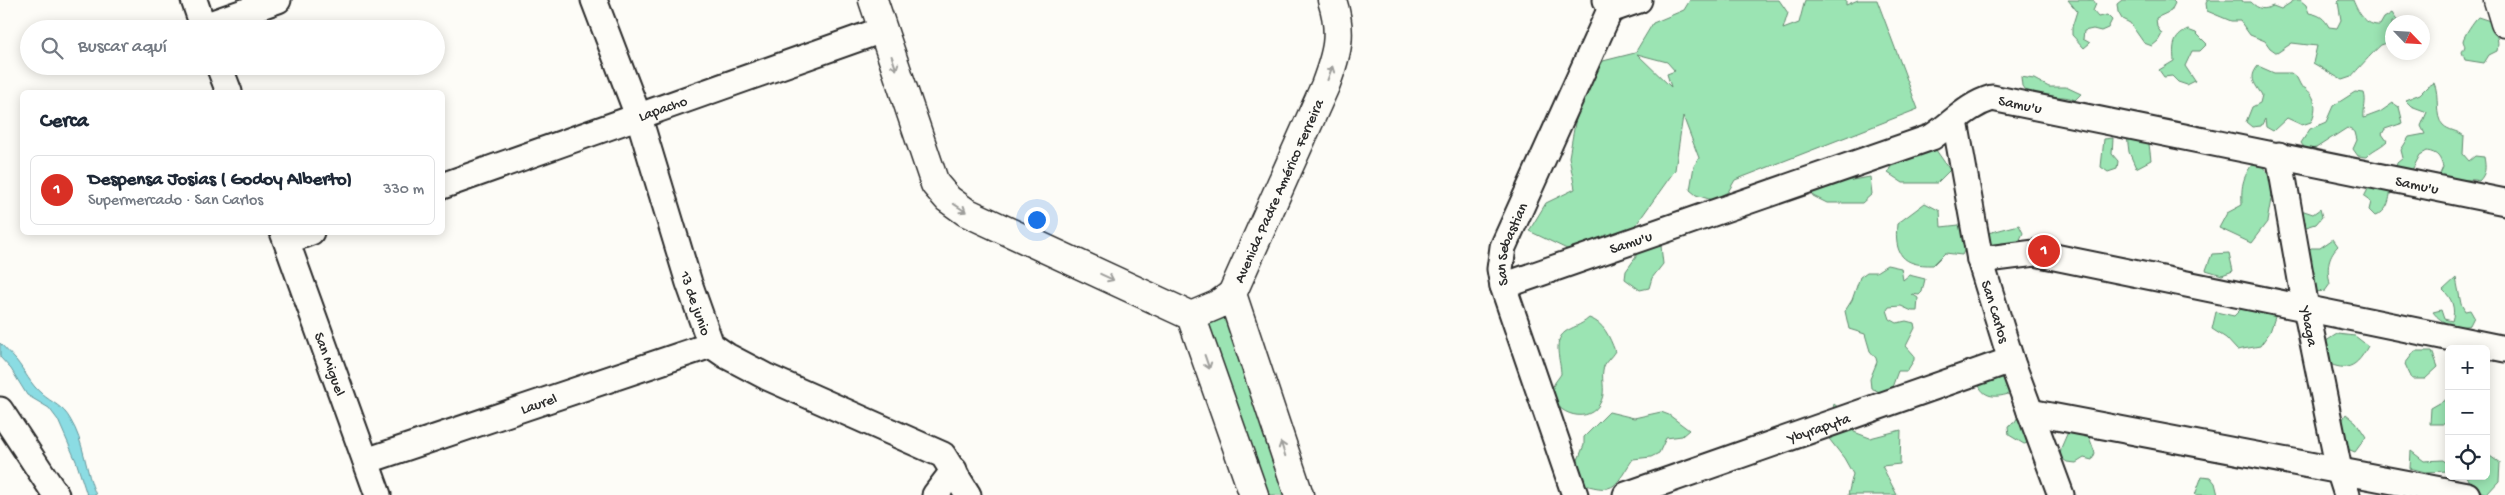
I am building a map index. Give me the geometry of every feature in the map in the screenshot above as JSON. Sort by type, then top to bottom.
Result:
[{"type":"street","points":[[194,0],[201,20]]},
{"type":"street","points":[[225,20],[278,0]]},
{"type":"street","name":"13 de junio","points":[[594,0],[640,118],[689,283],[712,345],[726,356],[767,377],[942,455],[954,470],[968,495]]},
{"type":"street","points":[[873,0],[935,184],[948,199],[966,212],[1191,316],[1254,495]]},
{"type":"street","name":"Avenida Padre Américo Ferreira","points":[[1298,495],[1232,294],[1334,62],[1339,37],[1337,16],[1332,0]]},
{"type":"street","points":[[1608,5],[1639,0]]},
{"type":"street","points":[[2498,0],[2505,22]]},
{"type":"street","name":"San Sebastian","points":[[1575,495],[1503,286],[1500,269],[1504,247],[1608,5]]},
{"type":"street","name":"Lapacho","points":[[445,185],[640,118],[882,30]]},
{"type":"street","points":[[222,75],[228,90]]},
{"type":"street","name":"Samu'u","points":[[1503,286],[1932,137],[1972,106],[1992,98],[2505,202]]},
{"type":"street","name":"San Carlos","points":[[1955,121],[1980,260],[2011,360],[2061,495]]},
{"type":"street","name":"Ybaga","points":[[2279,155],[2306,308],[2339,470],[2347,495]]},
{"type":"street","name":"San Miguel","points":[[285,237],[378,495]]},
{"type":"street","points":[[1980,260],[2035,253],[2505,349]]},
{"type":"street","points":[[1191,316],[1217,305],[1232,294]]},
{"type":"street","name":"Laurel","points":[[366,461],[712,345]]},
{"type":"street","name":"Ybyrapyta","points":[[1626,495],[2011,360]]},
{"type":"street","points":[[0,410],[56,495]]},
{"type":"street","points":[[2030,412],[2467,495]]},
{"type":"street","points":[[935,495],[954,470]]},
{"type":"green space","points":[[1690,0],[1779,0],[1788,13],[1783,29],[1799,23],[1805,0],[1846,0],[1846,5],[1858,0],[1877,0],[1918,109],[1735,180],[1728,192],[1712,200],[1696,195],[1690,190],[1694,166],[1699,158],[1683,116],[1675,170],[1633,229],[1588,259],[1529,231],[1546,203],[1575,189],[1569,157],[1575,123],[1586,90],[1603,61],[1635,53],[1653,23],[1684,10]],"holes":[[[1637,54],[1667,62],[1675,71],[1667,74],[1671,87]]]},
{"type":"green space","points":[[2068,0],[2093,0],[2096,4],[2093,11],[2098,17],[2107,15],[2112,20],[2108,28],[2101,31],[2093,29],[2084,31],[2083,39],[2090,43],[2084,48],[2072,35],[2072,27],[2077,11]]},
{"type":"green space","points":[[2122,0],[2172,0],[2175,3],[2171,11],[2156,18],[2157,27],[2162,34],[2152,46],[2144,43],[2130,23],[2122,19],[2118,12],[2117,4]]},
{"type":"green space","points":[[2208,0],[2242,0],[2243,2],[2251,2],[2257,7],[2267,8],[2273,6],[2281,9],[2295,0],[2300,0],[2306,5],[2309,13],[2321,17],[2329,27],[2337,28],[2341,20],[2338,2],[2340,0],[2353,0],[2357,10],[2367,21],[2380,25],[2385,17],[2385,44],[2381,45],[2351,77],[2342,80],[2313,63],[2317,46],[2292,43],[2277,53],[2265,41],[2250,35],[2240,21],[2231,21],[2207,11],[2206,3]]},
{"type":"green space","points":[[2478,17],[2490,21],[2498,46],[2497,51],[2489,55],[2484,63],[2465,60],[2462,52],[2465,46],[2463,41],[2469,28]]},
{"type":"green space","points":[[2188,30],[2196,33],[2207,44],[2200,51],[2192,51],[2185,66],[2195,81],[2187,85],[2178,82],[2172,76],[2164,77],[2159,70],[2174,61],[2176,39]]},
{"type":"green space","points":[[2258,66],[2274,73],[2291,73],[2297,78],[2301,86],[2313,97],[2315,106],[2311,122],[2302,125],[2287,118],[2273,131],[2266,127],[2265,119],[2261,126],[2252,127],[2246,122],[2252,107],[2260,103],[2262,95],[2253,78],[2253,74]]},
{"type":"green space","points":[[2021,77],[2034,79],[2049,87],[2066,87],[2081,94],[2075,100],[2066,97],[2048,97],[2027,93],[2022,86]]},
{"type":"green space","points":[[2434,83],[2440,121],[2445,127],[2464,136],[2463,154],[2469,161],[2475,156],[2484,157],[2485,170],[2479,181],[2444,182],[2440,174],[2443,167],[2440,158],[2436,154],[2427,151],[2420,155],[2412,170],[2404,173],[2395,171],[2397,163],[2403,158],[2401,150],[2409,137],[2425,134],[2421,126],[2427,112],[2411,106],[2405,100],[2420,94]]},
{"type":"green space","points":[[2355,92],[2364,93],[2364,118],[2380,112],[2393,103],[2399,107],[2403,123],[2385,129],[2382,134],[2387,141],[2366,157],[2358,156],[2353,149],[2357,140],[2355,132],[2347,128],[2316,148],[2306,150],[2301,143],[2310,129],[2326,122],[2333,106]]},
{"type":"green space","points":[[2142,129],[2149,144],[2151,160],[2136,168],[2129,152],[2127,136]]},
{"type":"green space","points":[[2113,138],[2112,154],[2118,161],[2117,169],[2108,172],[2101,167],[2104,139]]},
{"type":"green space","points":[[1931,143],[1950,170],[1937,183],[1903,183],[1888,173],[1894,158]]},
{"type":"green space","points":[[2256,159],[2267,172],[2273,188],[2267,222],[2251,243],[2219,228],[2227,213],[2242,205],[2244,180]]},
{"type":"green space","points":[[1808,165],[1825,166],[1835,179],[1852,180],[1870,177],[1872,194],[1862,203],[1827,203],[1813,196],[1807,181]]},
{"type":"green space","points":[[2386,173],[2393,177],[2389,200],[2384,210],[2375,216],[2369,210],[2371,202],[2364,197],[2368,189]]},
{"type":"green space","points":[[1925,203],[1940,211],[1941,227],[1959,225],[1970,239],[1962,255],[1945,253],[1933,265],[1914,263],[1902,256],[1897,243],[1897,224]]},
{"type":"green space","points":[[2320,209],[2322,217],[2316,224],[2303,228],[2301,210],[2313,214]]},
{"type":"green space","points":[[2019,225],[2023,233],[2016,248],[1990,254],[1984,234]]},
{"type":"green space","points":[[1656,239],[1661,246],[1663,264],[1652,278],[1649,288],[1640,290],[1625,279],[1626,271],[1636,257],[1635,249]]},
{"type":"green space","points":[[2333,239],[2338,246],[2330,259],[2328,273],[2330,284],[2325,291],[2315,292],[2305,254],[2311,248],[2320,248]]},
{"type":"green space","points":[[2229,253],[2233,271],[2222,275],[2206,270],[2212,254]]},
{"type":"green space","points":[[1887,265],[1901,268],[1903,280],[1909,275],[1925,279],[1922,292],[1919,295],[1912,294],[1918,298],[1917,311],[1901,306],[1889,307],[1887,310],[1890,319],[1897,323],[1906,321],[1914,323],[1915,328],[1906,346],[1914,355],[1914,360],[1907,371],[1898,371],[1891,390],[1882,393],[1871,388],[1870,379],[1877,362],[1876,358],[1870,351],[1865,334],[1849,329],[1845,311],[1852,300],[1860,277],[1867,272],[1876,272]]},
{"type":"green space","points":[[2456,278],[2461,304],[2465,311],[2470,310],[2474,317],[2470,325],[2455,326],[2441,320],[2433,312],[2441,310],[2444,319],[2452,321],[2454,312],[2452,304],[2443,290]]},
{"type":"green space","points":[[2247,303],[2276,314],[2270,332],[2260,346],[2237,350],[2226,338],[2212,329],[2216,312],[2234,316]]},
{"type":"green space","points":[[1229,313],[1299,495],[1262,495],[1207,322]]},
{"type":"green space","points":[[1589,318],[1599,323],[1608,335],[1615,351],[1604,367],[1603,396],[1599,405],[1585,415],[1577,415],[1569,413],[1556,404],[1552,388],[1561,374],[1558,346],[1561,336]]},
{"type":"green space","points":[[2337,334],[2355,336],[2368,346],[2358,361],[2347,367],[2340,367],[2317,358],[2323,343]]},
{"type":"green space","points":[[2415,351],[2432,351],[2438,367],[2425,379],[2412,379],[2405,364]]},
{"type":"green space","points":[[1987,353],[1995,354],[2011,393],[1991,396],[1980,388],[1977,376],[1979,357]]},
{"type":"green space","points":[[2445,400],[2445,424],[2430,424],[2431,408]]},
{"type":"green space","points":[[1834,404],[1848,415],[1854,432],[1870,438],[1901,430],[1900,464],[1882,466],[1897,495],[1848,495],[1853,474],[1844,458],[1823,431],[1831,417]]},
{"type":"green space","points":[[2023,407],[2033,442],[2024,444],[2009,435],[2008,426],[2015,422]]},
{"type":"green space","points":[[1609,412],[1634,418],[1661,412],[1669,415],[1689,430],[1682,436],[1666,438],[1659,453],[1651,457],[1633,459],[1618,481],[1609,488],[1582,484],[1574,470],[1584,445],[1584,437]]},
{"type":"green space","points":[[2346,414],[2356,422],[2366,437],[2355,452],[2340,446],[2337,429]]},
{"type":"green space","points":[[2071,425],[2086,429],[2095,453],[2092,460],[2084,458],[2076,463],[2067,462],[2060,457],[2061,448]]},
{"type":"green space","points":[[2411,451],[2424,461],[2443,460],[2445,462],[2445,471],[2425,472],[2410,468]]},
{"type":"green space","points":[[2490,456],[2500,463],[2499,481],[2487,494],[2472,488],[2468,480],[2490,480]]},
{"type":"green space","points":[[2202,476],[2210,477],[2215,483],[2218,495],[2195,495]]},
{"type":"water","points":[[0,343],[16,360],[38,390],[61,408],[70,419],[79,438],[96,495],[87,495],[76,461],[58,420],[49,408],[27,395],[11,369],[0,357]]},
{"type":"place","name":"Despensa Josias ( Godoy Alberto)","points":[[2044,251]]}]
